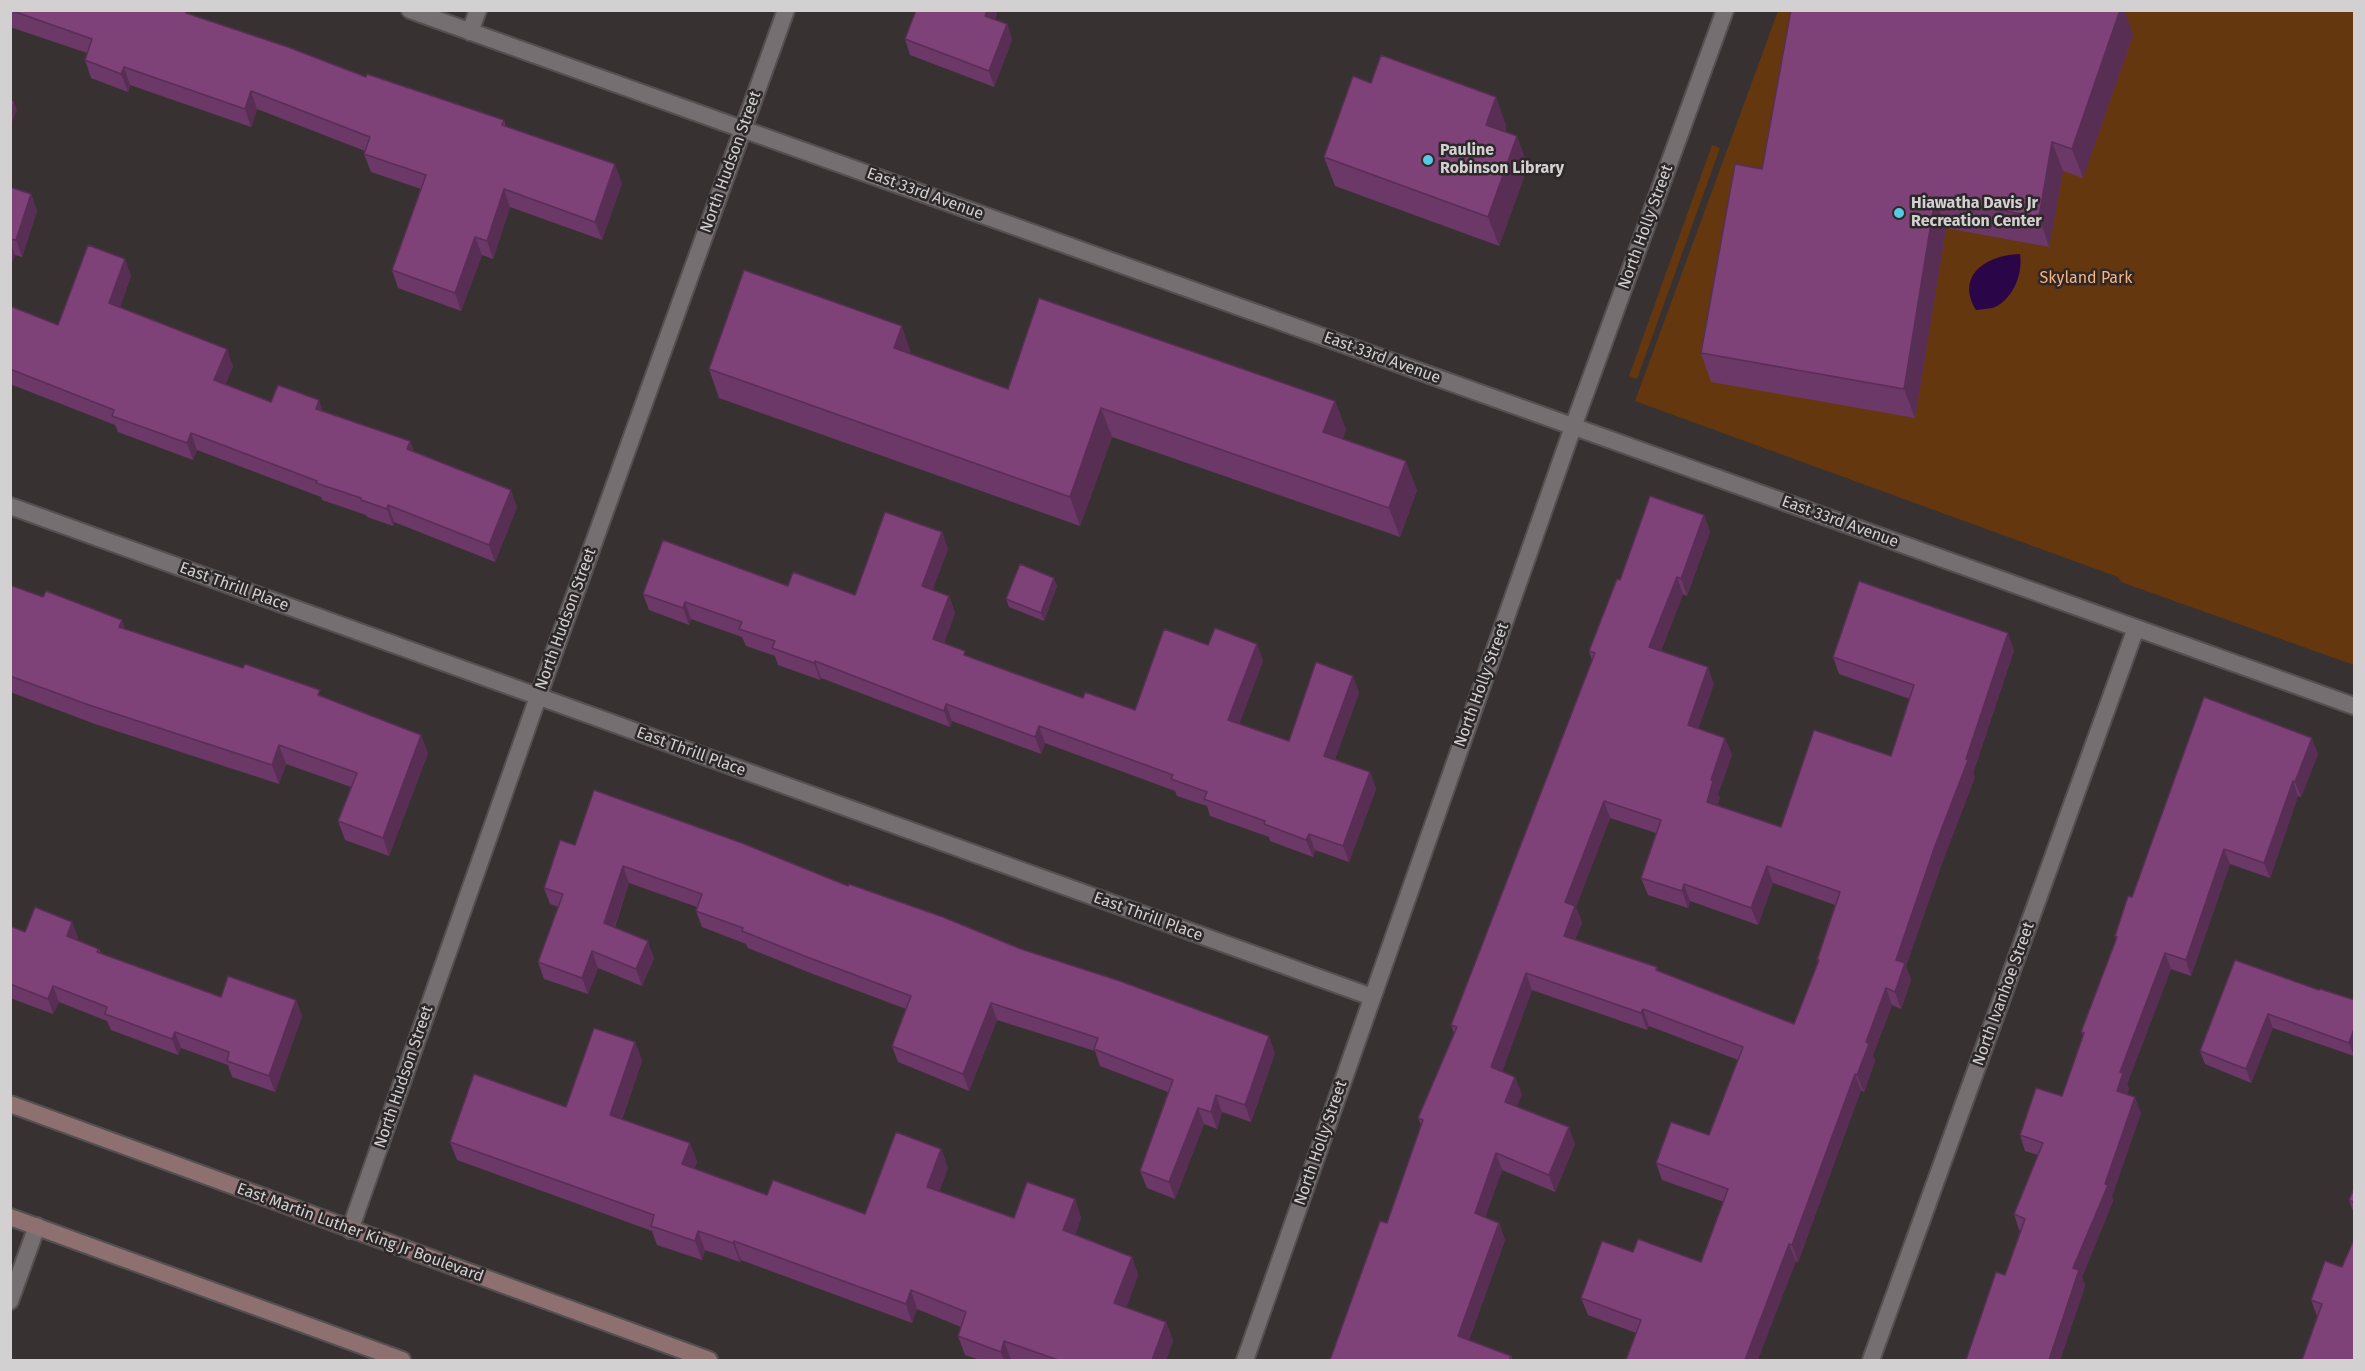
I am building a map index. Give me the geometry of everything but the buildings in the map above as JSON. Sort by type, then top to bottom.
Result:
[{"type":"main road","name":"East Martin Luther King Jr Boulevard","points":[[10,1104],[709,1360]]},
{"type":"main road","points":[[10,1217],[402,1360]]},
{"type":"street","name":"East 33rd Avenue","points":[[410,10],[2355,706]]},
{"type":"street","points":[[470,32],[478,10]]},
{"type":"street","name":"North Hudson Street","points":[[350,1230],[538,697],[786,10]]},
{"type":"street","name":"North Holly Street","points":[[1245,1360],[1574,427],[1725,10]]},
{"type":"street","name":"East Thrill Place","points":[[10,506],[1372,997]]},
{"type":"street","name":"North Ivanhoe Street","points":[[1871,1360],[2136,628]]},
{"type":"street","points":[[10,1301],[37,1226]]},
{"type":"green space","name":"Skyland Park","points":[[1778,11],[2354,11],[2354,665],[2121,582],[2118,577],[1635,401]]},
{"type":"green space","points":[[1712,145],[1720,148],[1637,379],[1629,376]]},
{"type":"shaded area","points":[[2020,254],[2020,269],[2016,284],[2007,298],[1995,307],[1976,310],[1969,287],[1978,269],[1996,258]]},
{"type":"place","name":"Pauline Robinson Library","points":[[1428,160]]},
{"type":"place","name":"Hiawatha Davis Jr Recreation Center","points":[[1899,213]]}]
